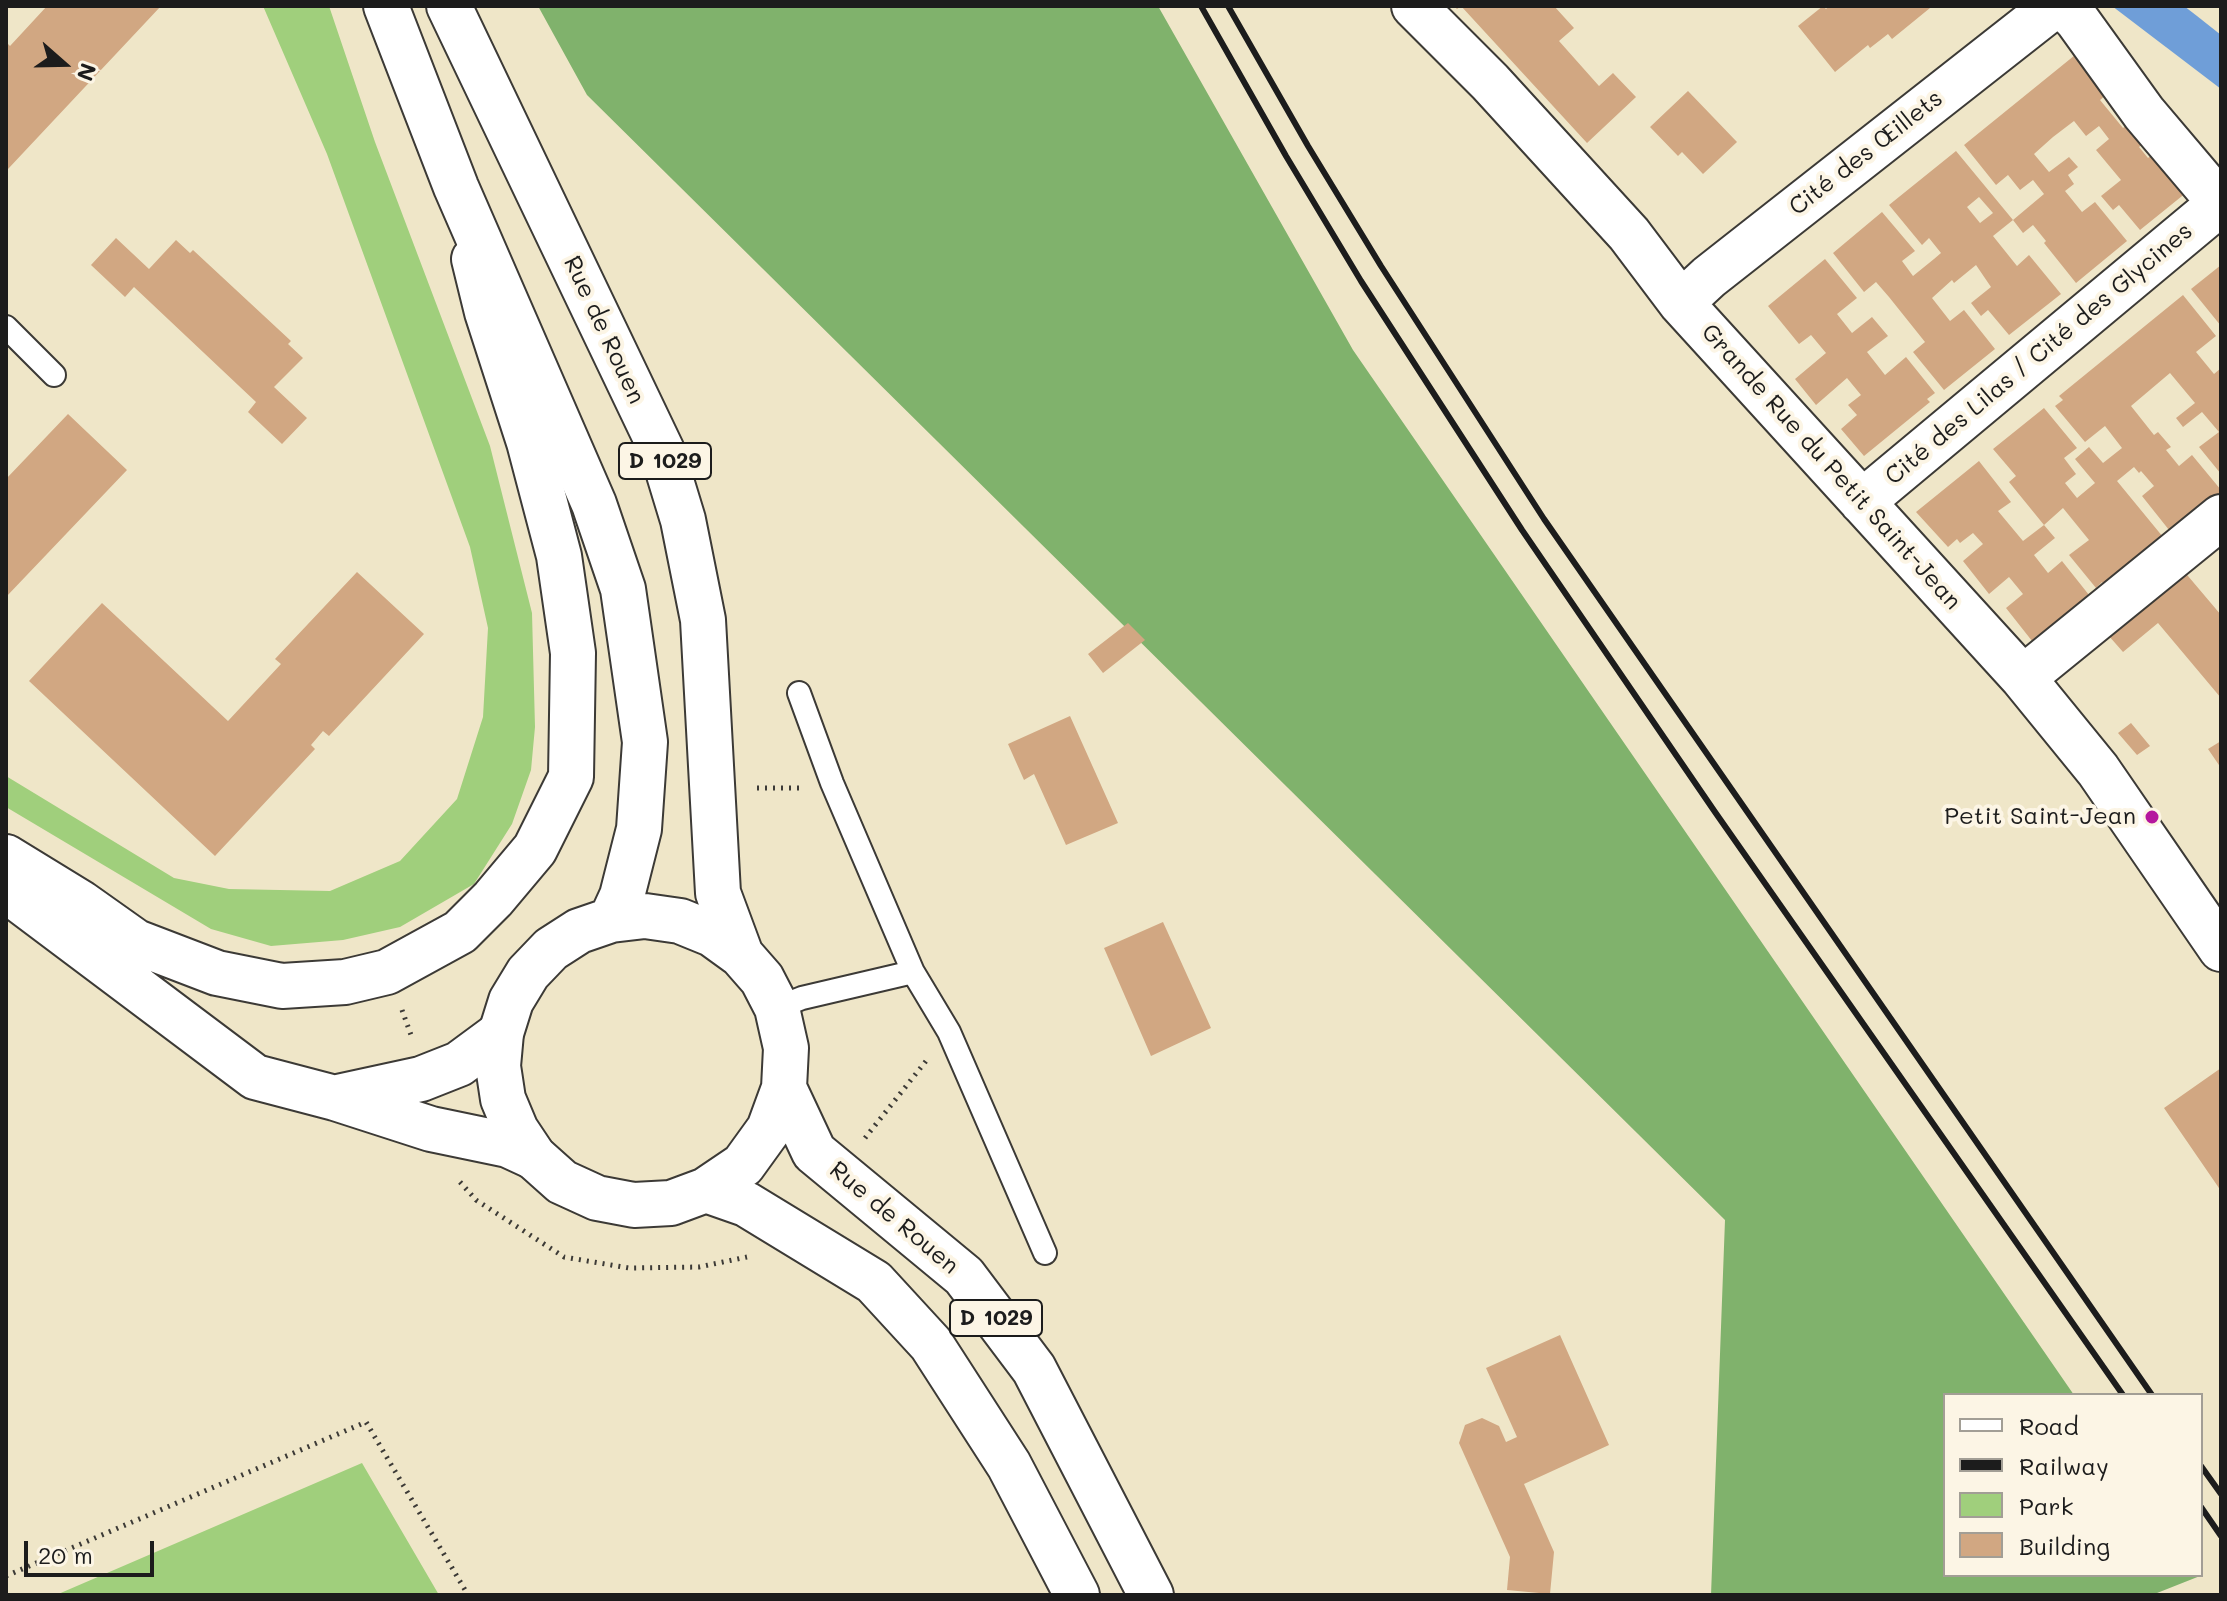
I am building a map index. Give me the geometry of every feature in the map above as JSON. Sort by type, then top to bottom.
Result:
[{"type":"street","name":"D 1029","points":[[386,6],[456,187],[594,504],[623,589],[645,742],[639,829],[622,896],[611,920]]},
{"type":"street","name":"Rue de Rouen","points":[[449,6],[662,451],[683,520],[703,620],[718,893],[741,955]]},
{"type":"street","name":"Grande Rue du Petit Saint-Jean","points":[[1414,6],[1490,82],[1629,234],[1681,303],[2023,678],[2098,770],[2221,949]]},
{"type":"street","name":"Cité des Œillets","points":[[1681,303],[1709,277],[2054,6]]},
{"type":"street","points":[[2064,6],[2144,113],[2216,198],[2218,209]]},
{"type":"street","points":[[6,857],[81,903],[136,942],[217,973],[282,986],[345,982],[387,972],[460,932],[535,849],[571,777],[573,653],[559,556],[529,442],[487,312],[456,187]]},
{"type":"street","name":"Cité des Lilas / Cité des Glycines","points":[[1862,502],[2218,209]]},
{"type":"street","points":[[2023,678],[2221,517]]},
{"type":"street","points":[[6,890],[255,1077],[335,1098],[431,1129],[508,1145],[534,1157]]},
{"type":"street","points":[[645,916],[680,921],[712,934],[741,955],[762,979],[777,1008],[786,1048],[784,1088],[769,1129],[743,1165],[706,1190],[671,1203],[634,1205],[597,1198],[562,1182],[534,1157],[516,1130],[503,1099],[498,1066],[501,1033],[511,1001],[528,973],[551,949],[579,931],[611,920],[645,916]]},
{"type":"street","points":[[335,1098],[421,1079],[459,1064],[501,1033]]},
{"type":"street","name":"Rue de Rouen","points":[[784,1088],[814,1152],[964,1276],[1034,1369],[1151,1595]]},
{"type":"street","name":"D 1029","points":[[706,1190],[746,1204],[781,1224],[874,1282],[893,1302],[931,1344],[1009,1465],[1077,1595]]},
{"type":"lane","points":[[6,327],[54,375]]},
{"type":"lane","points":[[799,693],[832,783],[913,972],[949,1032],[1045,1253]]},
{"type":"lane","points":[[777,1008],[802,998],[913,972]]},
{"type":"path","points":[[754,788],[793,789],[832,783]]},
{"type":"path","points":[[861,1142],[949,1032]]},
{"type":"path","points":[[455,1177],[476,1200],[564,1257],[643,1268],[699,1267],[751,1256]]},
{"type":"path","points":[[6,1576],[366,1422],[468,1595]]},
{"type":"green space","points":[[263,6],[329,6],[375,142],[490,446],[532,613],[535,727],[531,770],[512,824],[474,884],[400,927],[343,940],[271,946],[211,929],[6,807],[6,776],[174,878],[229,889],[330,891],[400,861],[457,799],[483,717],[488,628],[470,547],[327,154]]},
{"type":"green space","points":[[538,6],[1158,6],[1353,350],[2073,1393],[1943,1393],[1943,1577],[2197,1577],[2152,1595],[1711,1595],[1725,1220],[587,95]]},
{"type":"green space","points":[[362,1463],[439,1595],[56,1595]]},
{"type":"water","points":[[2112,6],[2184,6],[2221,35],[2221,89]]},
{"type":"building","points":[[47,6],[161,6],[8,169],[6,42],[10,46]]},
{"type":"building","points":[[1461,6],[1554,6],[1574,28],[1559,41],[1599,86],[1613,73],[1636,97],[1587,143]]},
{"type":"building","points":[[1823,6],[1826,9],[1829,6],[1930,8],[1892,39],[1888,34],[1870,48],[1868,45],[1835,72],[1798,26]]},
{"type":"building","points":[[2080,51],[2112,90],[2100,100],[2123,128],[2136,118],[2151,137],[2139,147],[2148,158],[2160,148],[2192,188],[2140,230],[2119,205],[2113,210],[2101,196],[2121,180],[2096,150],[2109,139],[2099,126],[2086,136],[2074,121],[2053,137],[2034,154],[2049,172],[2069,157],[2078,167],[2068,175],[2074,184],[2065,191],[2082,212],[2095,202],[2127,241],[2076,283],[2033,225],[2023,233],[2013,220],[2044,194],[2033,180],[2020,190],[2008,175],[1996,185],[1964,145]]},
{"type":"building","points":[[1688,91],[1737,142],[1703,174],[1682,152],[1678,156],[1650,127]]},
{"type":"building","points":[[1956,151],[2013,220],[1993,236],[2017,266],[2029,255],[2061,294],[2009,335],[1988,310],[1981,316],[1971,303],[1991,287],[1976,265],[1954,283],[1952,280],[1932,298],[1950,321],[1964,310],[1995,349],[1944,390],[1913,352],[1925,342],[1889,297],[1876,282],[1864,292],[1833,253],[1882,212],[1915,251],[1902,261],[1913,276],[1941,253],[1929,238],[1922,245],[1889,205]],"holes":[[[1979,197],[1993,213],[1980,223],[1967,207]]]},
{"type":"building","points":[[116,238],[149,269],[176,240],[190,253],[193,250],[291,341],[288,344],[303,358],[274,387],[307,418],[282,444],[248,412],[256,402],[134,287],[125,297],[91,265]]},
{"type":"building","points":[[1825,259],[1857,298],[1837,314],[1852,333],[1872,317],[1888,336],[1867,352],[1885,375],[1906,357],[1935,393],[1927,399],[1930,402],[1864,456],[1841,429],[1857,415],[1848,405],[1861,395],[1847,378],[1816,405],[1795,379],[1826,353],[1811,335],[1799,344],[1768,306]]},
{"type":"building","points":[[2221,265],[2221,326],[2191,289]]},
{"type":"building","points":[[2183,295],[2216,336],[2196,352],[2214,374],[2221,368],[2221,474],[2199,447],[2219,432],[2202,412],[2183,427],[2176,418],[2195,403],[2170,373],[2131,406],[2154,435],[2158,432],[2171,447],[2166,450],[2179,466],[2192,455],[2221,490],[2221,496],[2173,535],[2142,496],[2154,486],[2134,467],[2117,481],[2163,537],[2107,589],[2102,582],[2096,588],[2069,555],[2089,540],[2063,508],[2044,525],[2009,482],[2016,476],[1993,449],[2044,408],[2077,448],[2064,458],[2076,474],[2065,483],[2077,498],[2095,483],[2075,459],[2089,447],[2103,463],[2122,448],[2105,426],[2085,442],[2055,406],[2063,400],[2059,396]]},
{"type":"building","points":[[68,414],[127,470],[6,597],[6,479]]},
{"type":"building","points":[[1979,461],[2011,502],[1998,511],[2023,541],[2044,525],[2055,538],[2034,555],[2048,573],[2062,561],[2093,600],[2036,646],[2006,608],[2023,594],[2009,577],[1989,594],[1963,561],[1983,544],[1973,533],[1960,543],[1957,539],[1948,547],[1916,512]]},
{"type":"building","points":[[2177,563],[2221,615],[2221,698],[2158,623],[2123,652],[2101,627]]},
{"type":"building","points":[[357,572],[424,634],[329,736],[323,731],[311,745],[315,749],[215,856],[29,681],[102,603],[228,721],[281,664],[275,659]]},
{"type":"building","points":[[1128,623],[1145,640],[1103,673],[1088,654]]},
{"type":"building","points":[[1070,716],[1118,823],[1066,845],[1034,774],[1024,780],[1008,744]]},
{"type":"building","points":[[2131,723],[2150,746],[2137,755],[2118,733]]},
{"type":"building","points":[[2221,741],[2221,768],[2208,749]]},
{"type":"building","points":[[1163,922],[1211,1028],[1151,1056],[1104,948]]},
{"type":"building","points":[[2221,1068],[2221,1191],[2164,1108]]},
{"type":"building","points":[[1560,1335],[1609,1445],[1524,1484],[1554,1552],[1550,1594],[1507,1590],[1510,1557],[1459,1443],[1465,1425],[1482,1418],[1499,1426],[1506,1442],[1517,1437],[1486,1368]]},
{"type":"railway","points":[[1201,6],[1361,281],[1522,530],[1715,812],[2122,1393]]},
{"type":"railway","points":[[1228,6],[1381,266],[1544,519],[2151,1393]]},
{"type":"railway","points":[[2203,1469],[2221,1494]]},
{"type":"railway","points":[[2203,1510],[2221,1536]]},
{"type":"place","name":"Petit Saint-Jean","points":[[2152,817]]}]
